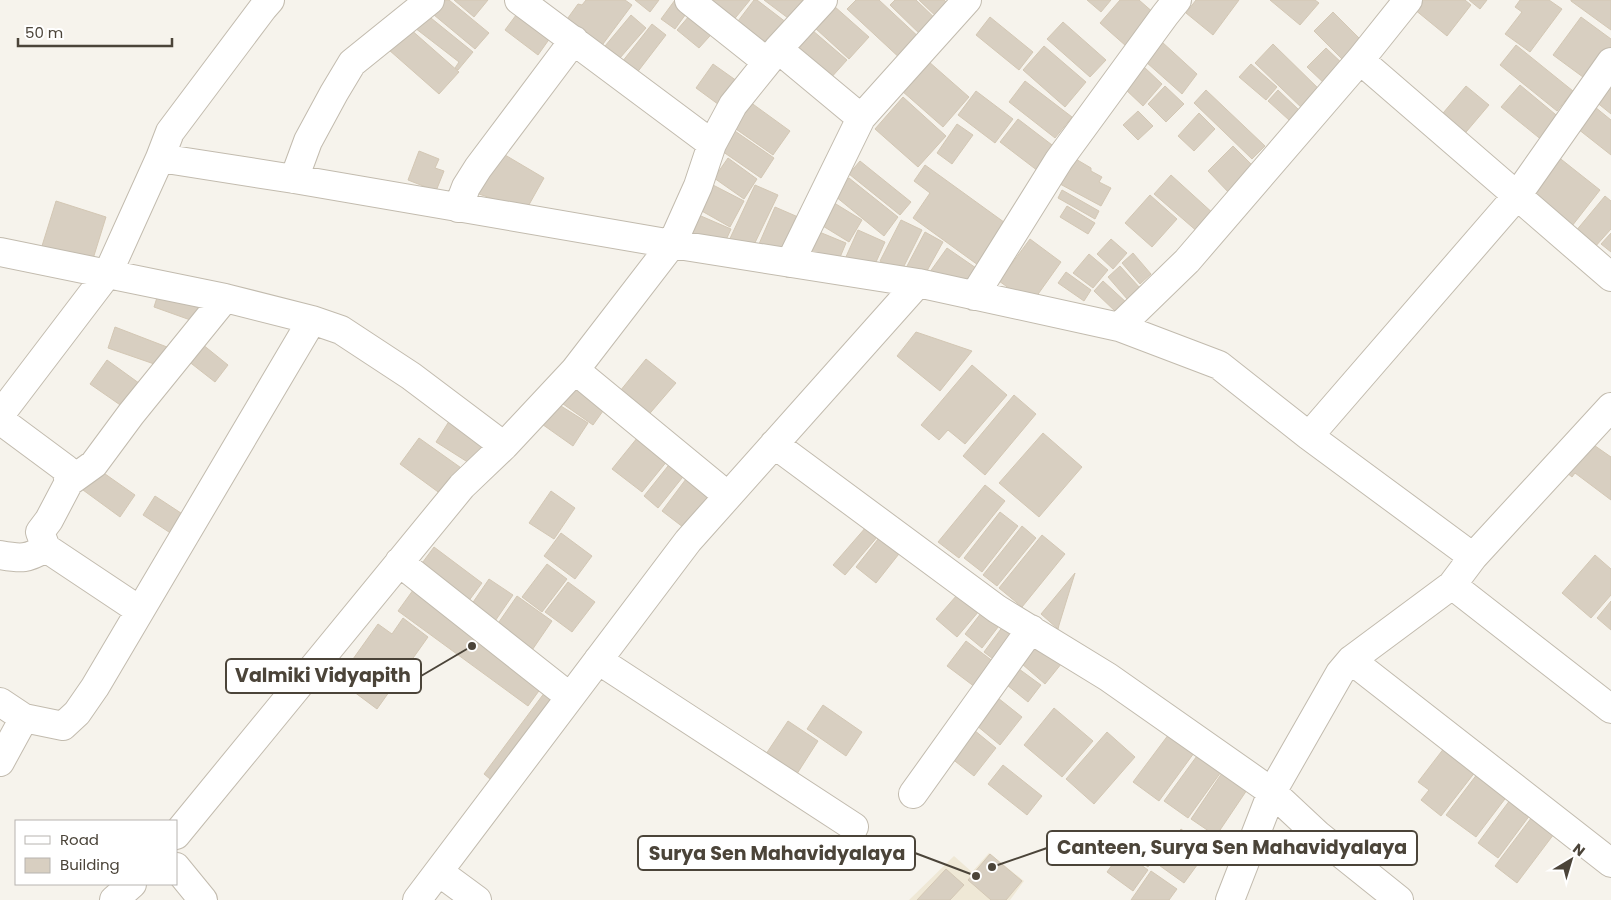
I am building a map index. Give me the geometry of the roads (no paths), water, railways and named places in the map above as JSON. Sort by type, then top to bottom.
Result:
[{"type":"street","points":[[0,415],[108,273],[170,132],[270,0]]},
{"type":"street","points":[[294,179],[308,141],[352,63],[430,0]]},
{"type":"street","points":[[519,0],[712,144]]},
{"type":"street","points":[[689,0],[772,55],[861,118]]},
{"type":"street","points":[[178,833],[462,486],[504,446],[575,370],[672,244],[698,186],[712,144],[733,105],[772,55],[824,0]]},
{"type":"street","points":[[790,263],[861,118],[968,0]]},
{"type":"street","points":[[974,296],[1059,160],[1164,15],[1177,0]]},
{"type":"street","points":[[1119,327],[1187,261],[1360,60],[1408,0]]},
{"type":"street","points":[[458,208],[466,188],[478,168],[574,40]]},
{"type":"street","points":[[1360,60],[1516,197],[1611,277]]},
{"type":"street","points":[[1309,436],[1516,197],[1611,62]]},
{"type":"street","points":[[160,158],[672,244],[918,283],[1119,327],[1218,365],[1309,436],[1473,557]]},
{"type":"street","points":[[0,252],[225,298],[312,320],[341,330],[387,358],[504,446]]},
{"type":"street","points":[[417,900],[688,541],[918,283]]},
{"type":"street","points":[[139,610],[46,548],[40,532],[49,520],[70,482],[94,464],[131,414],[225,298]]},
{"type":"street","points":[[0,702],[24,718],[63,726],[77,713],[95,687],[312,320]]},
{"type":"street","points":[[575,370],[728,496]]},
{"type":"street","points":[[1230,900],[1272,792],[1340,673],[1351,660],[1452,585],[1473,557],[1611,407]]},
{"type":"street","points":[[0,420],[66,468],[70,482]]},
{"type":"street","points":[[774,444],[997,609],[1108,677],[1272,792],[1318,835],[1399,900]]},
{"type":"street","points":[[0,555],[16,558],[31,557],[46,548]]},
{"type":"street","points":[[399,562],[570,697]]},
{"type":"street","points":[[1452,585],[1611,709]]},
{"type":"street","points":[[913,794],[1030,629]]},
{"type":"street","points":[[598,660],[854,828]]},
{"type":"street","points":[[1351,660],[1611,863]]},
{"type":"street","points":[[0,762],[24,718]]},
{"type":"street","points":[[178,869],[203,900]]},
{"type":"street","points":[[439,872],[477,900]]},
{"type":"street","points":[[114,900],[131,885]]},
{"type":"place","name":"Valmiki Vidyapith","points":[[472,646]]},
{"type":"place","name":"Canteen, Surya Sen Mahavidyalaya","points":[[992,867]]},
{"type":"place","name":"Surya Sen Mahavidyalaya","points":[[976,876]]}]
